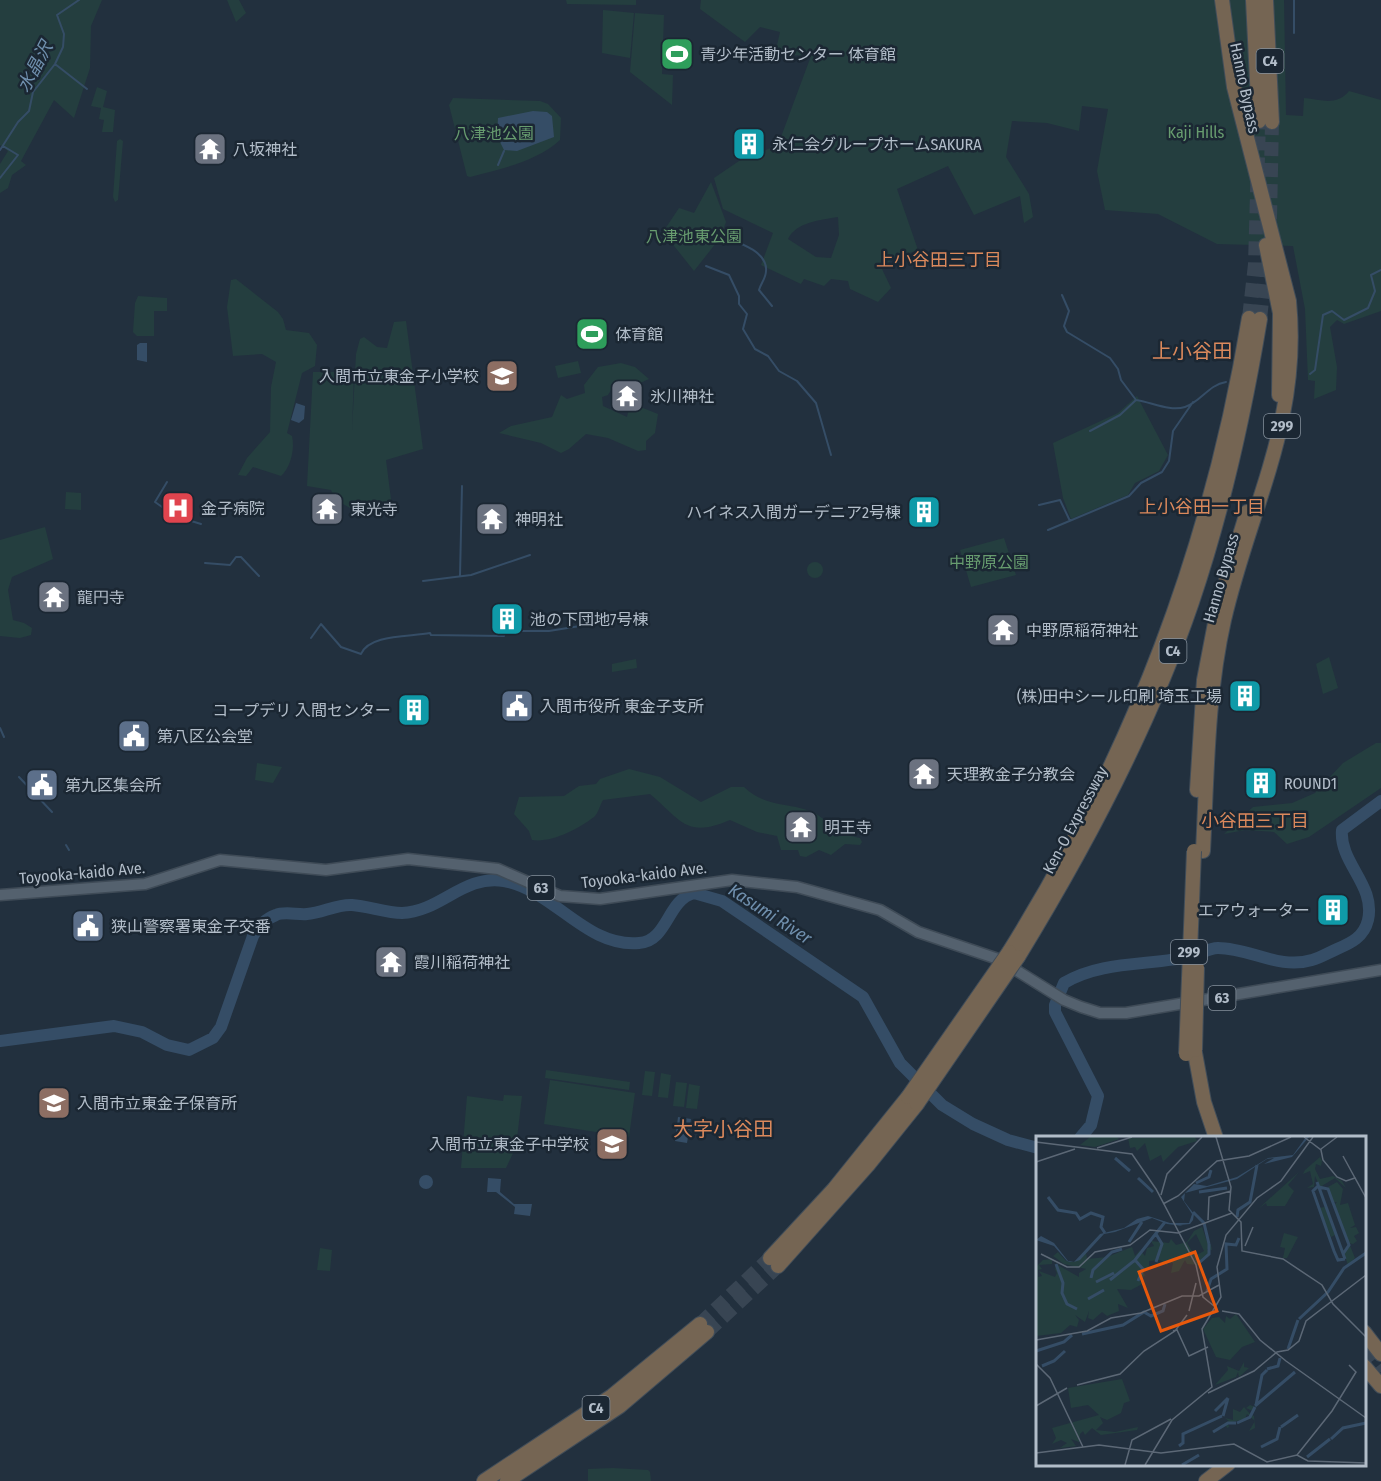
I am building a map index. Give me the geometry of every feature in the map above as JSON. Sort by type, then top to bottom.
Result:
[{"type":"highway","name":"Hanno Bypass","points":[[1207,1136],[1195,1103],[1190,1054],[1198,851],[1200,722],[1208,653],[1226,580],[1274,424],[1281,357],[1279,304],[1227,92],[1213,0]]},
{"type":"highway","name":"Hanno Bypass","points":[[1198,851],[1209,736],[1224,623],[1281,432],[1291,366],[1289,301],[1234,87],[1222,0]]},
{"type":"highway","name":"C4","points":[[1252,0],[1265,122],[1266,0]]},
{"type":"highway","name":"Ken-O Expressway","points":[[774,1262],[912,1100],[1013,955],[1113,764],[1180,600],[1219,468],[1255,319]]},
{"type":"highway","name":"Hanno Bypass","points":[[1190,1054],[1216,1136]]},
{"type":"highway","name":"C4","points":[[484,1481],[612,1396],[704,1328],[620,1406],[507,1481]]},
{"type":"highway","points":[[1374,1347],[1366,1368],[1381,1386]]},
{"type":"highway","points":[[522,1481],[620,1406]]},
{"type":"highway","points":[[1206,1481],[1225,1466]]},
{"type":"highway","points":[[1218,1481],[1237,1466]]},
{"type":"main road","name":"Toyooka-kaido Ave.","points":[[0,895],[145,884],[220,860],[326,870],[387,860],[430,860],[498,869],[550,892],[589,900],[710,882],[748,880],[797,887],[880,910],[918,932],[998,958],[1064,1000],[1100,1013],[1126,1013],[1381,970]]},
{"type":"green space","points":[[0,0],[102,0],[91,26],[90,68],[74,118],[54,100],[21,161],[26,165],[12,175],[8,188],[0,193],[0,164],[8,151],[0,145]]},
{"type":"green space","points":[[227,0],[239,0],[246,13],[236,22]]},
{"type":"green space","points":[[566,0],[636,0],[636,5],[567,4]]},
{"type":"green space","name":"Kaji Hills","points":[[701,0],[1284,0],[1286,115],[1303,116],[1304,98],[1334,100],[1349,91],[1381,100],[1381,311],[1344,324],[1337,320],[1330,327],[1337,367],[1336,390],[1314,399],[1315,381],[1308,380],[1305,309],[1293,246],[1217,244],[1158,214],[1105,210],[1097,171],[1108,109],[1082,106],[1079,131],[1047,123],[1012,121],[1006,157],[1029,194],[1033,217],[1024,223],[1020,196],[974,215],[948,166],[897,189],[918,250],[892,259],[882,269],[891,288],[878,302],[850,289],[848,281],[831,279],[824,286],[804,279],[801,284],[761,265],[773,233],[723,209],[714,178],[739,161],[778,145],[811,56],[775,54],[780,32],[760,27],[745,42],[700,9]],"holes":[[[838,217],[839,235],[831,258],[816,257],[788,239],[803,225]]]},
{"type":"green space","points":[[603,10],[634,13],[630,58],[602,53]]},
{"type":"green space","points":[[635,13],[664,15],[662,74],[673,75],[672,105],[630,72]]},
{"type":"green space","points":[[97,87],[107,91],[103,107],[115,110],[113,132],[102,132],[104,120],[99,119],[101,108],[91,106]]},
{"type":"green space","name":"八津池公園","points":[[453,98],[540,101],[548,104],[561,118],[560,140],[540,154],[517,164],[467,176],[449,105]]},
{"type":"green space","points":[[120,139],[123,141],[118,200],[115,202],[113,197],[117,141]]},
{"type":"green space","name":"八津池東公園","points":[[711,182],[726,222],[720,238],[694,271],[663,232],[679,208],[694,213]]},
{"type":"green space","points":[[236,279],[278,312],[286,330],[309,333],[317,345],[315,366],[302,373],[287,433],[292,436],[291,457],[281,476],[253,467],[246,476],[238,475],[247,458],[270,432],[271,387],[276,362],[262,354],[233,356],[227,307],[231,280]]},
{"type":"green space","points":[[138,296],[167,298],[167,311],[154,311],[154,336],[137,336],[133,332],[135,303]]},
{"type":"green space","points":[[406,321],[423,449],[386,460],[392,507],[373,510],[364,516],[336,500],[331,490],[307,486],[313,372],[354,372],[352,431],[356,354],[360,339],[364,337],[377,347],[387,348],[394,322]]},
{"type":"green space","points":[[578,361],[581,373],[558,378],[555,366]]},
{"type":"green space","points":[[621,363],[635,367],[649,379],[638,384],[640,392],[634,389],[631,382],[611,390],[608,395],[602,397],[603,406],[627,417],[629,408],[638,406],[658,414],[655,433],[646,441],[646,450],[638,451],[608,438],[586,434],[561,453],[541,443],[499,433],[511,426],[552,417],[561,395],[567,399],[585,393],[584,385],[598,367]]},
{"type":"green space","points":[[1137,396],[1168,455],[1159,471],[1135,483],[1128,495],[1071,519],[1063,498],[1053,443],[1118,413]]},
{"type":"green space","points":[[66,492],[81,493],[81,510],[65,509]]},
{"type":"green space","points":[[45,527],[53,559],[12,577],[8,590],[13,620],[32,628],[31,635],[20,638],[0,636],[0,540]]},
{"type":"green space","name":"中野原公園","points":[[1004,538],[1016,575],[971,587],[960,550]]},
{"type":"green space","points":[[815,562],[823,570],[815,578],[807,570]]},
{"type":"green space","points":[[1329,657],[1338,688],[1323,694],[1316,664]]},
{"type":"green space","points":[[636,659],[637,668],[612,672],[612,664]]},
{"type":"green space","points":[[1376,743],[1381,743],[1381,788],[1309,837],[1287,844],[1274,832],[1245,830],[1224,834],[1253,807],[1292,803],[1315,793],[1343,763]]},
{"type":"green space","points":[[257,763],[282,767],[273,783],[255,780]]},
{"type":"green space","points":[[629,769],[660,777],[701,802],[731,787],[744,787],[767,801],[814,813],[825,820],[834,832],[860,838],[862,842],[860,845],[845,844],[831,855],[819,850],[806,857],[800,856],[798,850],[781,850],[777,836],[757,832],[730,820],[703,828],[685,824],[650,794],[603,800],[594,817],[573,830],[548,839],[532,840],[529,831],[514,814],[519,797],[564,796],[579,786],[596,784],[600,779]]},
{"type":"green space","points":[[546,1070],[630,1082],[629,1090],[545,1078]]},
{"type":"green space","points":[[645,1071],[655,1072],[652,1096],[642,1095]]},
{"type":"green space","points":[[661,1073],[671,1075],[668,1098],[658,1097]]},
{"type":"green space","points":[[550,1080],[635,1093],[629,1137],[544,1124]]},
{"type":"green space","points":[[676,1082],[687,1083],[684,1107],[673,1106]]},
{"type":"green space","points":[[689,1084],[700,1086],[697,1109],[686,1108]]},
{"type":"green space","points":[[504,1095],[522,1096],[516,1147],[506,1168],[461,1168],[467,1096],[503,1101]]},
{"type":"green space","points":[[320,1248],[332,1250],[330,1271],[317,1270]]},
{"type":"green space","points":[[588,1469],[648,1470],[651,1481],[588,1481]]},
{"type":"water","points":[[533,111],[547,112],[552,116],[554,137],[517,151],[504,150],[497,136],[498,118]]},
{"type":"water","points":[[147,343],[147,362],[137,360],[137,345]]},
{"type":"water","points":[[296,403],[305,406],[304,419],[299,423],[291,420]]},
{"type":"water","points":[[678,1117],[691,1119],[687,1143],[675,1141]]},
{"type":"water","points":[[426,1175],[431,1177],[433,1182],[431,1187],[426,1189],[421,1187],[419,1182],[421,1177]]},
{"type":"water","points":[[488,1178],[501,1179],[500,1192],[514,1204],[532,1204],[530,1216],[514,1214],[515,1207],[496,1192],[487,1192]]},
{"type":"waterway","name":"水晶沢","points":[[0,150],[18,122],[29,111],[33,92],[55,64],[63,47],[64,34],[57,15],[79,0]]},
{"type":"waterway","points":[[1294,0],[1294,33]]},
{"type":"waterway","points":[[55,64],[87,89]]},
{"type":"waterway","points":[[0,178],[18,155],[3,146]]},
{"type":"waterway","points":[[498,165],[504,151]]},
{"type":"waterway","points":[[726,238],[752,249],[763,259],[766,274],[759,290],[772,306]]},
{"type":"waterway","points":[[706,266],[729,275],[739,296],[739,304],[747,314],[743,329],[755,349],[768,356],[779,371],[797,381],[816,403],[831,455]]},
{"type":"waterway","points":[[1310,374],[1315,370],[1323,315],[1332,311],[1344,320],[1368,308],[1375,291],[1371,275],[1381,270]]},
{"type":"waterway","points":[[1062,295],[1069,311],[1064,326],[1067,332],[1110,358],[1118,369],[1121,380],[1136,400]]},
{"type":"waterway","points":[[1090,431],[1120,415],[1136,400],[1167,408],[1185,407],[1191,405],[1214,386],[1226,382]]},
{"type":"waterway","points":[[1048,530],[1129,496],[1141,483],[1162,472],[1169,461],[1173,431],[1193,402]]},
{"type":"waterway","points":[[167,482],[155,502],[175,516],[201,524]]},
{"type":"waterway","points":[[460,576],[462,486]]},
{"type":"waterway","points":[[1039,505],[1060,500],[1070,521]]},
{"type":"waterway","points":[[423,581],[471,575],[530,555]]},
{"type":"waterway","points":[[205,563],[230,565],[236,557],[241,557],[259,576]]},
{"type":"waterway","points":[[311,638],[321,624],[341,647],[361,654],[372,643],[391,638],[430,633],[431,635],[504,636],[504,631],[549,631],[586,625],[587,621],[613,614]]},
{"type":"waterway","points":[[0,728],[4,737]]},
{"type":"waterway","points":[[19,777],[52,812]]},
{"type":"waterway","name":"Kasumi River","points":[[1082,1136],[1091,1125],[1098,1096],[1055,1012],[1055,1005],[1064,983],[1094,970],[1177,959],[1214,948],[1242,951],[1276,961],[1300,962],[1318,958],[1352,942],[1366,926],[1369,907],[1367,896],[1346,853],[1342,830],[1381,801]]},
{"type":"waterway","points":[[66,845],[69,850]]},
{"type":"waterway","name":"Kasumi River","points":[[0,1041],[114,1026],[142,1032],[167,1045],[189,1050],[213,1038],[221,1027],[253,936],[265,921],[279,914],[313,913],[346,905],[396,913],[416,911],[477,883],[490,880],[504,881],[522,886],[539,895],[586,928],[603,937],[620,942],[639,943],[649,941],[656,935],[678,903],[694,893],[722,901],[863,997],[900,1063],[942,1105],[973,1124],[1008,1140],[1036,1147]]},
{"type":"tunnel","points":[[1249,318],[1255,264],[1259,121]]},
{"type":"tunnel","points":[[1270,219],[1272,122]]},
{"type":"tunnel","points":[[1260,319],[1267,256]]},
{"type":"tunnel","points":[[700,1324],[770,1258]]},
{"type":"tunnel","points":[[707,1332],[778,1266]]},
{"type":"tunnel","points":[[1366,1353],[1381,1372]]},
{"type":"place","name":"青少年活動センター 体育館","points":[[677,54]]},
{"type":"place","name":"永仁会グループホームSAKURA","points":[[749,144]]},
{"type":"place","name":"八坂神社","points":[[210,149]]},
{"type":"place","name":"体育館","points":[[592,334]]},
{"type":"place","name":"入間市立東金子小学校","points":[[502,376]]},
{"type":"place","name":"氷川神社","points":[[627,396]]},
{"type":"place","name":"金子病院","points":[[178,508]]},
{"type":"place","name":"東光寺","points":[[327,509]]},
{"type":"place","name":"ハイネス入間ガーデニア2号棟","points":[[924,512]]},
{"type":"place","name":"神明社","points":[[492,519]]},
{"type":"place","name":"龍円寺","points":[[54,597]]},
{"type":"place","name":"池の下団地7号棟","points":[[507,619]]},
{"type":"place","name":"中野原稲荷神社","points":[[1003,630]]},
{"type":"place","name":"(株)田中シール印刷 埼玉工場","points":[[1245,696]]},
{"type":"place","name":"入間市役所 東金子支所","points":[[517,706]]},
{"type":"place","name":"コープデリ 入間センター","points":[[414,710]]},
{"type":"place","name":"第八区公会堂","points":[[134,736]]},
{"type":"place","name":"天理教金子分教会","points":[[924,774]]},
{"type":"place","name":"ROUND1","points":[[1261,783]]},
{"type":"place","name":"第九区集会所","points":[[42,785]]},
{"type":"place","name":"明王寺","points":[[801,827]]},
{"type":"place","name":"エアウォーター","points":[[1333,910]]},
{"type":"place","name":"狭山警察署東金子交番","points":[[88,926]]},
{"type":"place","name":"霞川稲荷神社","points":[[391,962]]},
{"type":"place","name":"入間市立東金子保育所","points":[[54,1103]]},
{"type":"place","name":"入間市立東金子中学校","points":[[612,1144]]},
{"type":"district","name":"上小谷田三丁目","points":[[939,260]]},
{"type":"district","name":"上小谷田","points":[[1192,351]]},
{"type":"district","name":"上小谷田一丁目","points":[[1202,507]]},
{"type":"district","name":"小谷田三丁目","points":[[1255,821]]},
{"type":"district","name":"大字小谷田","points":[[723,1129]]}]
